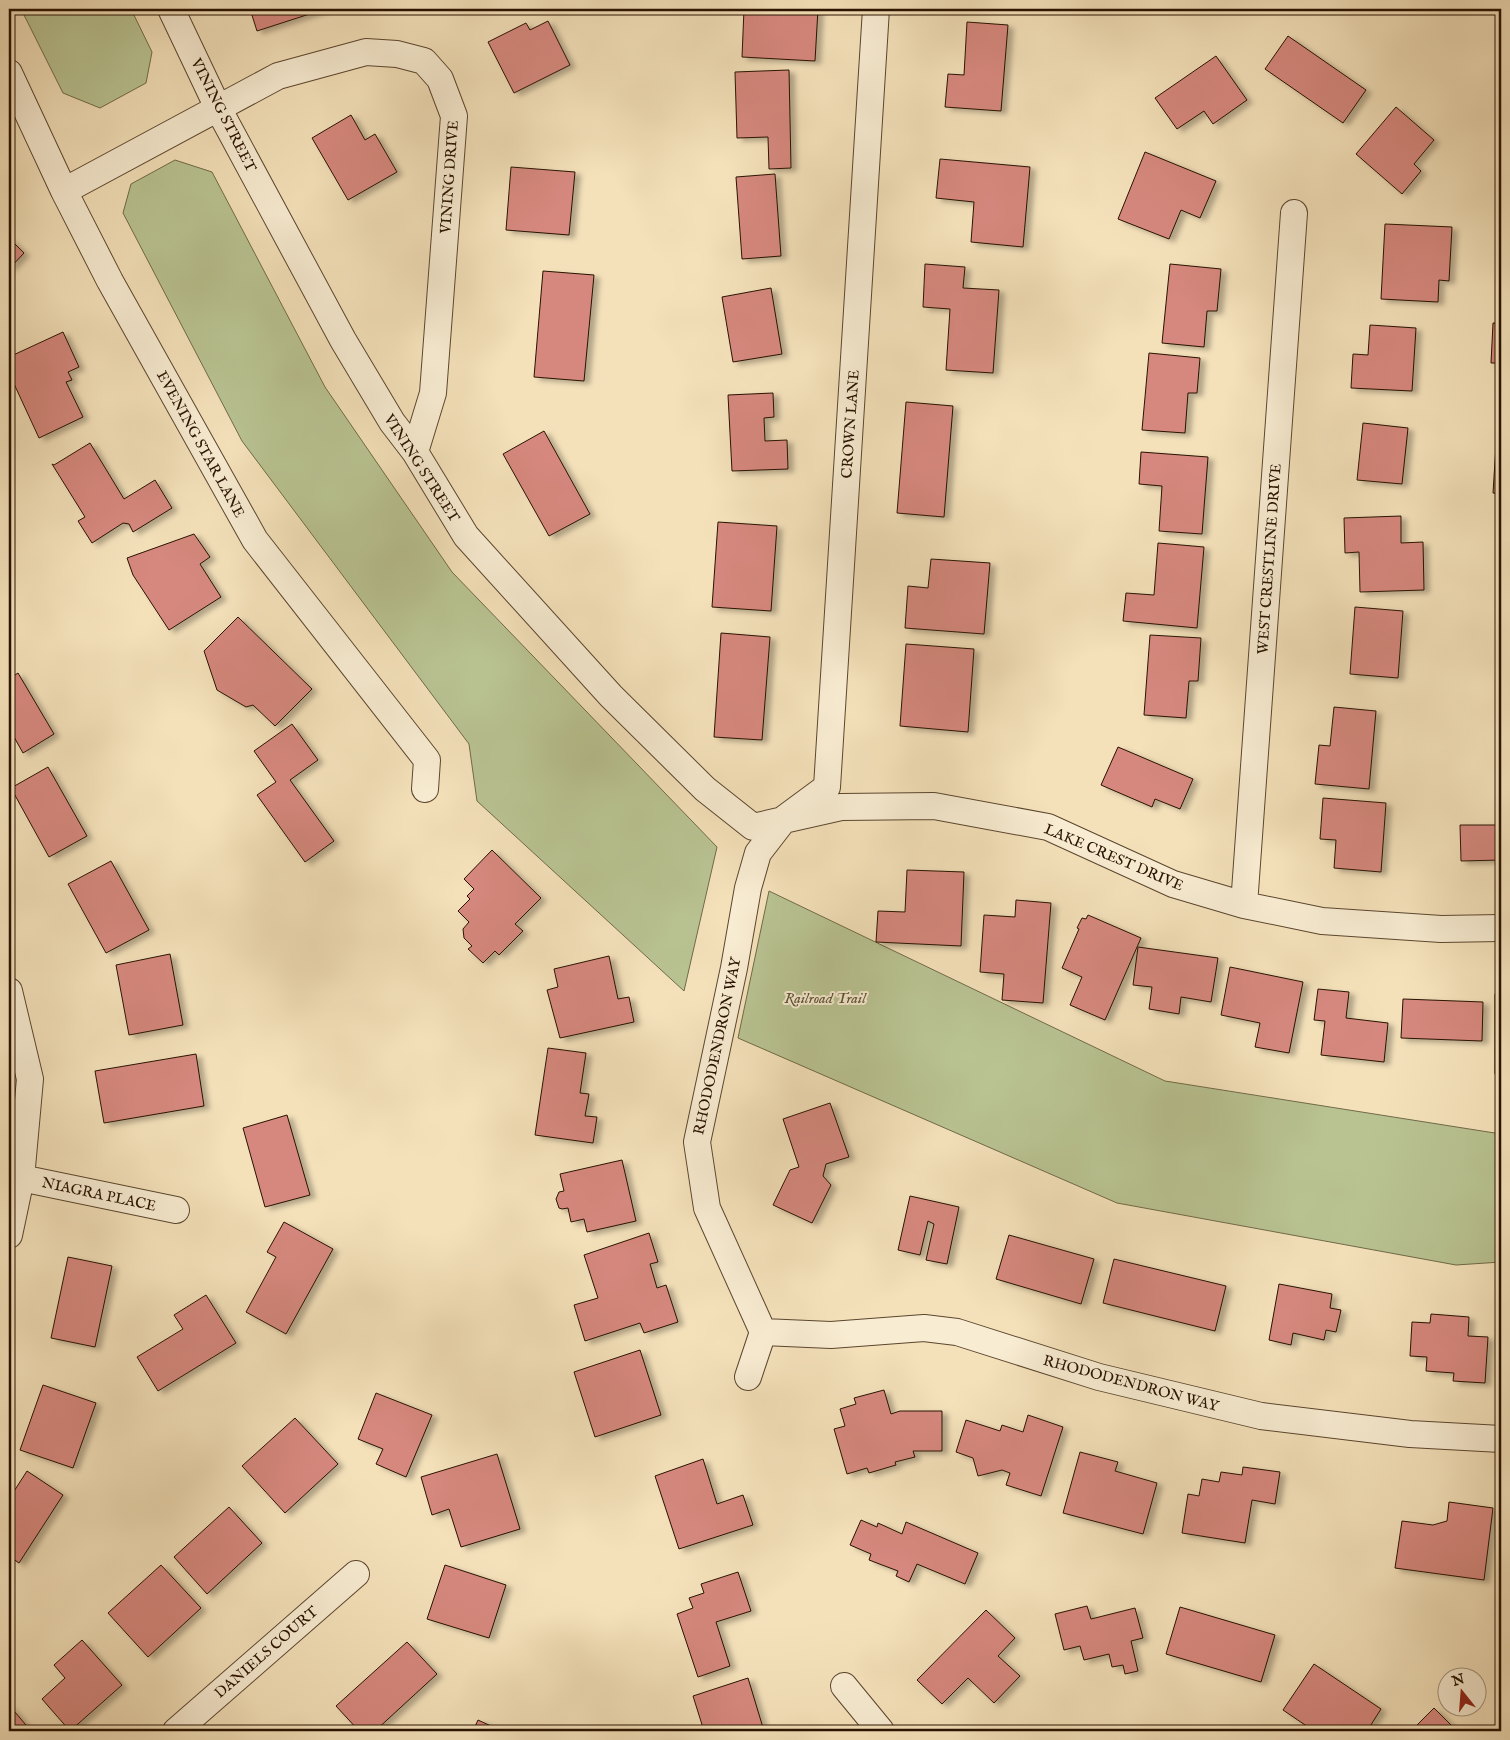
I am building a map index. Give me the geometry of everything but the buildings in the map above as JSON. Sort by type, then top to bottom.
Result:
[{"type":"street","name":"VINING STREET","points":[[171,9],[218,108],[343,340],[392,422],[415,452],[466,536],[611,696],[705,788],[753,827],[786,818]]},
{"type":"street","name":"CROWN LANE","points":[[786,818],[827,786],[876,9]]},
{"type":"street","name":"VINING DRIVE","points":[[64,191],[278,76],[366,52],[397,54],[424,61],[440,78],[454,116],[433,393],[415,452]]},
{"type":"street","name":"EVENING STAR LANE","points":[[9,73],[64,191],[110,281],[255,540],[427,760],[425,789]]},
{"type":"street","name":"WEST CRESTLINE DRIVE","points":[[1244,905],[1294,212]]},
{"type":"street","name":"LAKE CREST DRIVE","points":[[786,818],[841,807],[934,806],[1048,827],[1173,884],[1244,905],[1322,921],[1440,930],[1501,928]]},
{"type":"street","name":"RHODODENDRON WAY","points":[[786,818],[758,853],[748,888],[734,968],[697,1142],[707,1208],[763,1332],[831,1335],[924,1328],[957,1332],[1099,1377],[1260,1416],[1410,1434],[1501,1439]]},
{"type":"street","points":[[9,991],[30,1079],[21,1178],[9,1234]]},
{"type":"street","name":"NIAGRA PLACE","points":[[21,1178],[176,1210]]},
{"type":"street","points":[[748,1377],[763,1332]]},
{"type":"street","name":"DANIELS COURT","points":[[176,1731],[356,1574]]},
{"type":"street","points":[[844,1686],[881,1731]]},
{"type":"green space","points":[[21,9],[131,9],[152,52],[146,83],[100,108],[63,93]]},
{"type":"green space","points":[[175,160],[212,172],[325,387],[452,572],[717,847],[684,991],[477,801],[469,744],[242,441],[123,213],[131,184]]},
{"type":"green space","name":"Railroad Trail","points":[[769,891],[1165,1081],[1501,1134],[1501,1262],[1456,1265],[1117,1203],[738,1038]]}]
